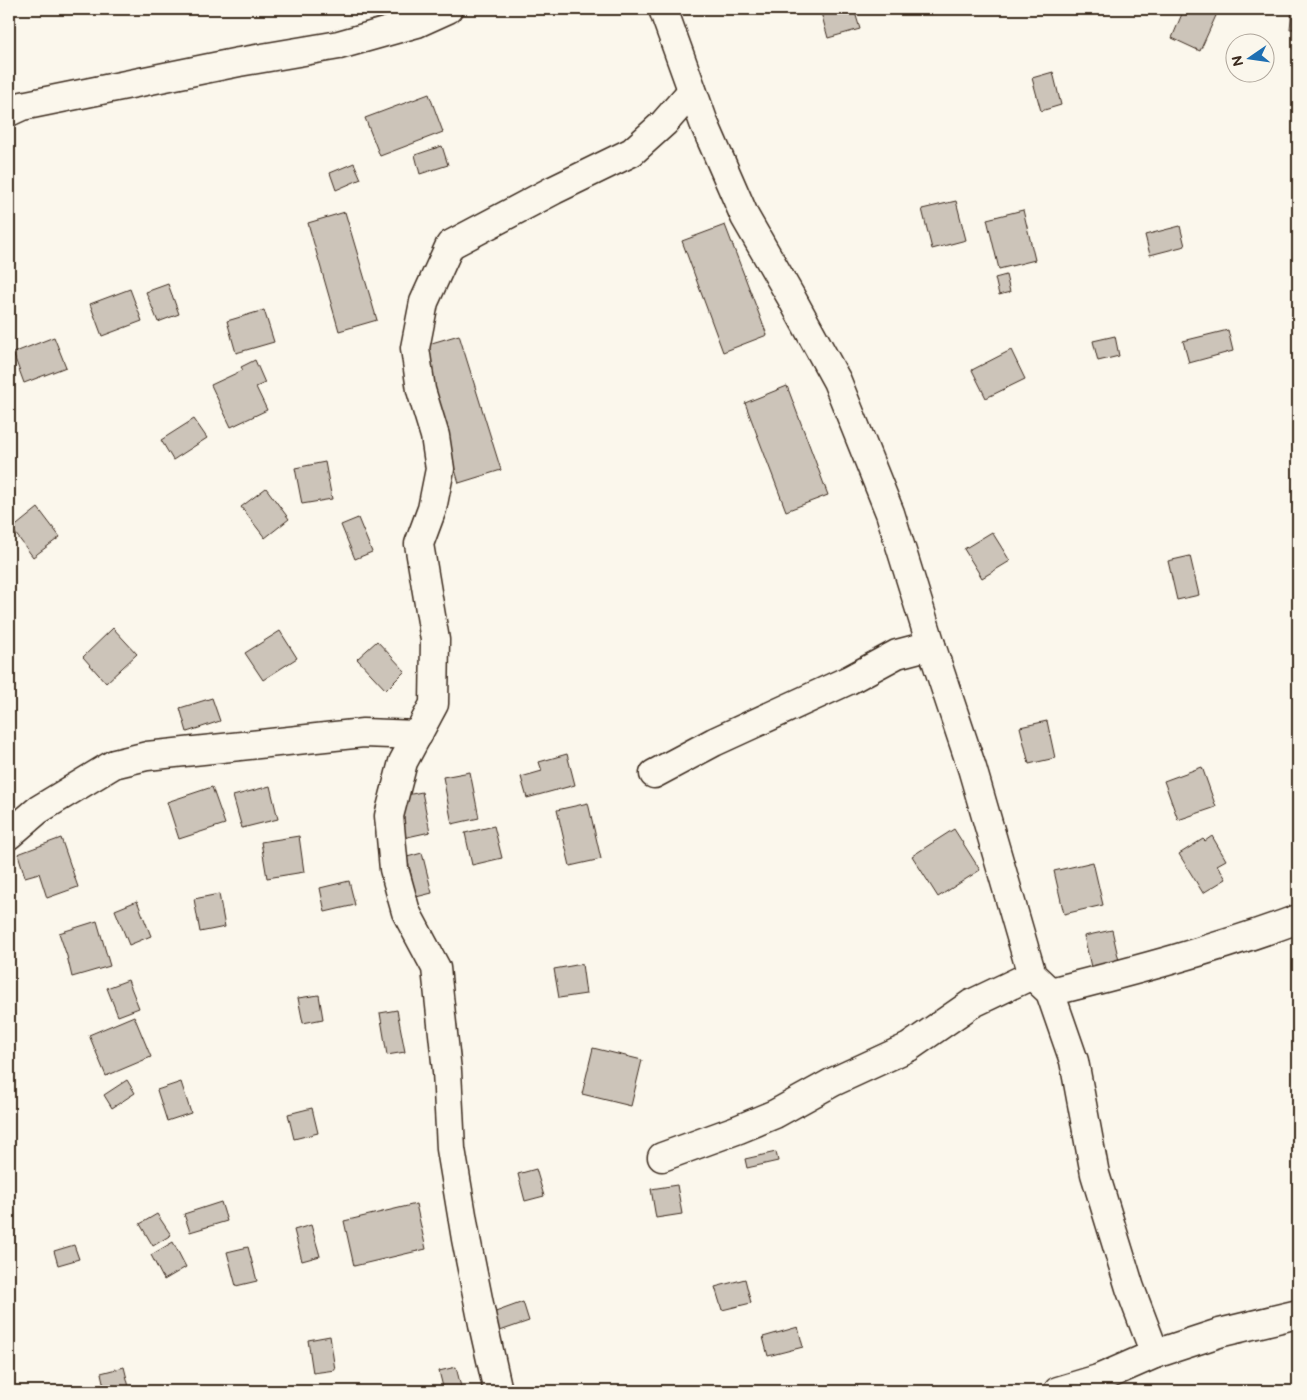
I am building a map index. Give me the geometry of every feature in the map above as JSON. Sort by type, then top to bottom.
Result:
[{"type":"street","points":[[9,112],[22,106],[239,62],[339,45],[417,23],[448,9]]},
{"type":"street","points":[[662,9],[704,123],[744,217],[837,381],[890,513],[1041,983],[1074,1061],[1095,1174],[1130,1288],[1155,1354]]},
{"type":"street","points":[[498,1391],[482,1324],[451,1150],[447,1071],[436,968],[406,912],[394,868],[389,816],[403,762],[434,704],[435,640],[419,544],[432,509],[440,470],[435,436],[421,390],[415,348],[424,302],[450,245],[554,190],[632,152],[664,123],[692,91]]},
{"type":"street","points":[[654,774],[714,742],[848,680],[897,654],[931,645]]},
{"type":"street","points":[[9,835],[38,810],[114,764],[147,756],[363,733],[418,735]]},
{"type":"street","points":[[662,1157],[775,1114],[833,1082],[909,1047],[971,1004],[1041,983],[1123,974],[1252,936],[1298,919]]},
{"type":"street","points":[[1058,1391],[1101,1385],[1155,1354],[1220,1333],[1298,1314]]},
{"type":"building","points":[[820,9],[854,9],[860,29],[828,38]]},
{"type":"building","points":[[1184,9],[1219,9],[1200,51],[1172,38]]},
{"type":"building","points":[[1292,9],[1298,9],[1298,29],[1290,29]]},
{"type":"building","points":[[1053,72],[1061,105],[1041,111],[1032,78]]},
{"type":"building","points":[[429,94],[443,132],[380,156],[365,118]]},
{"type":"building","points":[[442,146],[448,165],[420,174],[415,155]]},
{"type":"building","points":[[354,163],[361,179],[336,190],[330,173]]},
{"type":"building","points":[[956,201],[966,240],[932,249],[922,209]]},
{"type":"building","points":[[1023,210],[1035,260],[999,269],[987,219]]},
{"type":"building","points":[[345,212],[377,320],[339,331],[308,223]]},
{"type":"building","points":[[725,225],[767,335],[723,352],[682,241]]},
{"type":"building","points":[[1180,226],[1185,246],[1150,255],[1145,235]]},
{"type":"building","points":[[1006,275],[1010,292],[999,295],[995,278]]},
{"type":"building","points":[[168,284],[179,314],[158,322],[146,292]]},
{"type":"building","points":[[130,289],[142,321],[102,336],[90,304]]},
{"type":"building","points":[[264,310],[274,342],[236,353],[227,321]]},
{"type":"building","points":[[1228,330],[1233,351],[1189,363],[1183,341]]},
{"type":"building","points":[[459,335],[501,470],[459,483],[418,347]]},
{"type":"building","points":[[1115,336],[1119,356],[1098,361],[1093,341]]},
{"type":"building","points":[[54,337],[66,367],[24,383],[13,353]]},
{"type":"building","points":[[1011,350],[1025,379],[986,398],[972,370]]},
{"type":"building","points":[[255,360],[265,383],[256,387],[267,410],[231,427],[211,385],[243,370],[241,367]]},
{"type":"building","points":[[787,386],[828,495],[786,511],[745,403]]},
{"type":"building","points":[[194,419],[207,438],[173,460],[161,440]]},
{"type":"building","points":[[325,462],[332,499],[302,504],[295,468]]},
{"type":"building","points":[[266,488],[289,519],[265,538],[241,507]]},
{"type":"building","points":[[38,508],[60,537],[33,557],[12,529]]},
{"type":"building","points":[[358,518],[372,552],[355,559],[341,525]]},
{"type":"building","points":[[992,532],[1010,561],[982,578],[964,549]]},
{"type":"building","points":[[1190,556],[1199,595],[1177,600],[1168,561]]},
{"type":"building","points":[[113,628],[137,654],[106,683],[83,657]]},
{"type":"building","points":[[280,631],[297,658],[263,680],[245,653]]},
{"type":"building","points":[[377,641],[405,671],[386,690],[357,659]]},
{"type":"building","points":[[212,698],[220,721],[187,732],[180,708]]},
{"type":"building","points":[[1047,721],[1055,758],[1029,764],[1020,727]]},
{"type":"building","points":[[567,754],[575,785],[527,798],[521,777],[542,771],[539,762]]},
{"type":"building","points":[[1202,767],[1216,807],[1178,820],[1164,781]]},
{"type":"building","points":[[470,772],[479,818],[452,824],[443,777]]},
{"type":"building","points":[[270,786],[278,819],[242,828],[233,796]]},
{"type":"building","points":[[212,787],[225,824],[179,839],[167,802]]},
{"type":"building","points":[[422,792],[430,832],[403,838],[396,797]]},
{"type":"building","points":[[588,803],[601,859],[570,866],[557,810]]},
{"type":"building","points":[[494,826],[502,858],[472,865],[465,833]]},
{"type":"building","points":[[954,829],[980,870],[938,897],[912,856]]},
{"type":"building","points":[[299,836],[304,872],[267,878],[261,842]]},
{"type":"building","points":[[1212,836],[1226,860],[1217,865],[1226,879],[1203,893],[1179,854],[1203,839],[1205,841]]},
{"type":"building","points":[[61,838],[78,887],[47,898],[39,873],[25,877],[18,854]]},
{"type":"building","points":[[422,853],[432,893],[416,897],[407,857]]},
{"type":"building","points":[[1093,862],[1103,905],[1064,914],[1054,871]]},
{"type":"building","points":[[349,881],[355,905],[325,912],[320,888]]},
{"type":"building","points":[[219,894],[225,927],[200,932],[194,899]]},
{"type":"building","points":[[137,901],[151,936],[129,945],[115,910]]},
{"type":"building","points":[[97,921],[110,966],[72,977],[59,933]]},
{"type":"building","points":[[1112,930],[1119,961],[1091,967],[1084,936]]},
{"type":"building","points":[[582,964],[586,994],[559,998],[554,969]]},
{"type":"building","points":[[128,980],[139,1008],[118,1016],[107,988]]},
{"type":"building","points":[[319,995],[323,1019],[303,1023],[298,998]]},
{"type":"building","points":[[397,1010],[405,1052],[387,1055],[380,1013]]},
{"type":"building","points":[[134,1016],[151,1057],[106,1076],[89,1035]]},
{"type":"building","points":[[593,1048],[642,1060],[631,1106],[582,1094]]},
{"type":"building","points":[[127,1080],[135,1093],[112,1108],[104,1095]]},
{"type":"building","points":[[181,1082],[191,1113],[167,1121],[157,1090]]},
{"type":"building","points":[[312,1108],[318,1133],[294,1139],[288,1114]]},
{"type":"building","points":[[776,1152],[778,1161],[747,1168],[745,1159]]},
{"type":"building","points":[[536,1169],[544,1196],[525,1201],[518,1174]]},
{"type":"building","points":[[677,1185],[682,1214],[656,1218],[651,1189]]},
{"type":"building","points":[[221,1202],[227,1221],[190,1232],[184,1214]]},
{"type":"building","points":[[416,1204],[426,1249],[354,1266],[344,1221]]},
{"type":"building","points":[[157,1214],[171,1235],[153,1246],[140,1224]]},
{"type":"building","points":[[311,1225],[320,1256],[302,1261],[294,1230]]},
{"type":"building","points":[[173,1242],[186,1267],[164,1280],[151,1255]]},
{"type":"building","points":[[74,1245],[79,1259],[58,1265],[54,1251]]},
{"type":"building","points":[[248,1247],[257,1281],[236,1286],[227,1252]]},
{"type":"building","points":[[745,1279],[751,1303],[722,1310],[715,1287]]},
{"type":"building","points":[[523,1302],[529,1321],[497,1332],[490,1314]]},
{"type":"building","points":[[798,1327],[803,1347],[768,1356],[763,1337]]},
{"type":"building","points":[[330,1336],[335,1370],[313,1373],[308,1340]]},
{"type":"building","points":[[124,1367],[130,1391],[105,1391],[101,1373]]},
{"type":"building","points":[[456,1367],[462,1391],[444,1391],[439,1371]]}]
